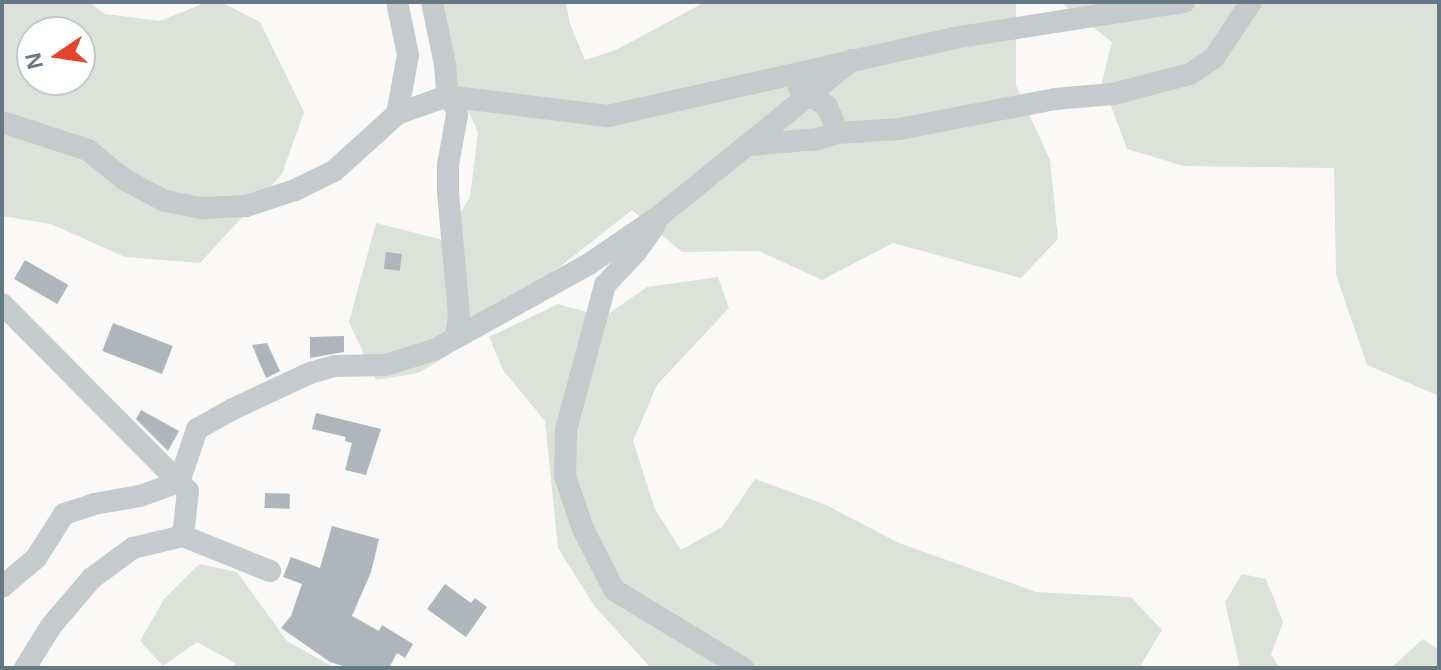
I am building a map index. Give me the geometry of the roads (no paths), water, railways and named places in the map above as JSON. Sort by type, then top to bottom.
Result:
[{"type":"street","points":[[397,2],[408,55],[397,114]]},
{"type":"street","points":[[432,2],[445,64],[447,96],[456,107],[457,115],[448,165],[459,315],[456,337]]},
{"type":"street","points":[[2,122],[88,150],[125,180],[165,201],[202,208],[246,206],[308,184],[334,171],[397,114],[447,96],[608,116],[782,74],[953,38],[1184,2]]},
{"type":"street","points":[[751,145],[818,139],[838,133],[899,129],[1055,99],[1113,94],[1190,74],[1214,58],[1251,2]]},
{"type":"street","points":[[179,482],[197,429],[310,373],[335,366],[385,365],[434,350],[534,297],[662,214],[751,145],[852,60]]},
{"type":"street","points":[[782,74],[827,106],[838,133]]},
{"type":"street","points":[[662,214],[636,252],[605,285],[566,430],[565,476],[583,529],[614,590],[743,668]]},
{"type":"street","points":[[2,304],[188,491],[183,536]]},
{"type":"street","points":[[2,587],[36,558],[64,514],[94,504],[140,496],[179,482]]},
{"type":"street","points":[[25,668],[51,626],[92,578],[133,548],[183,536],[270,571]]}]
